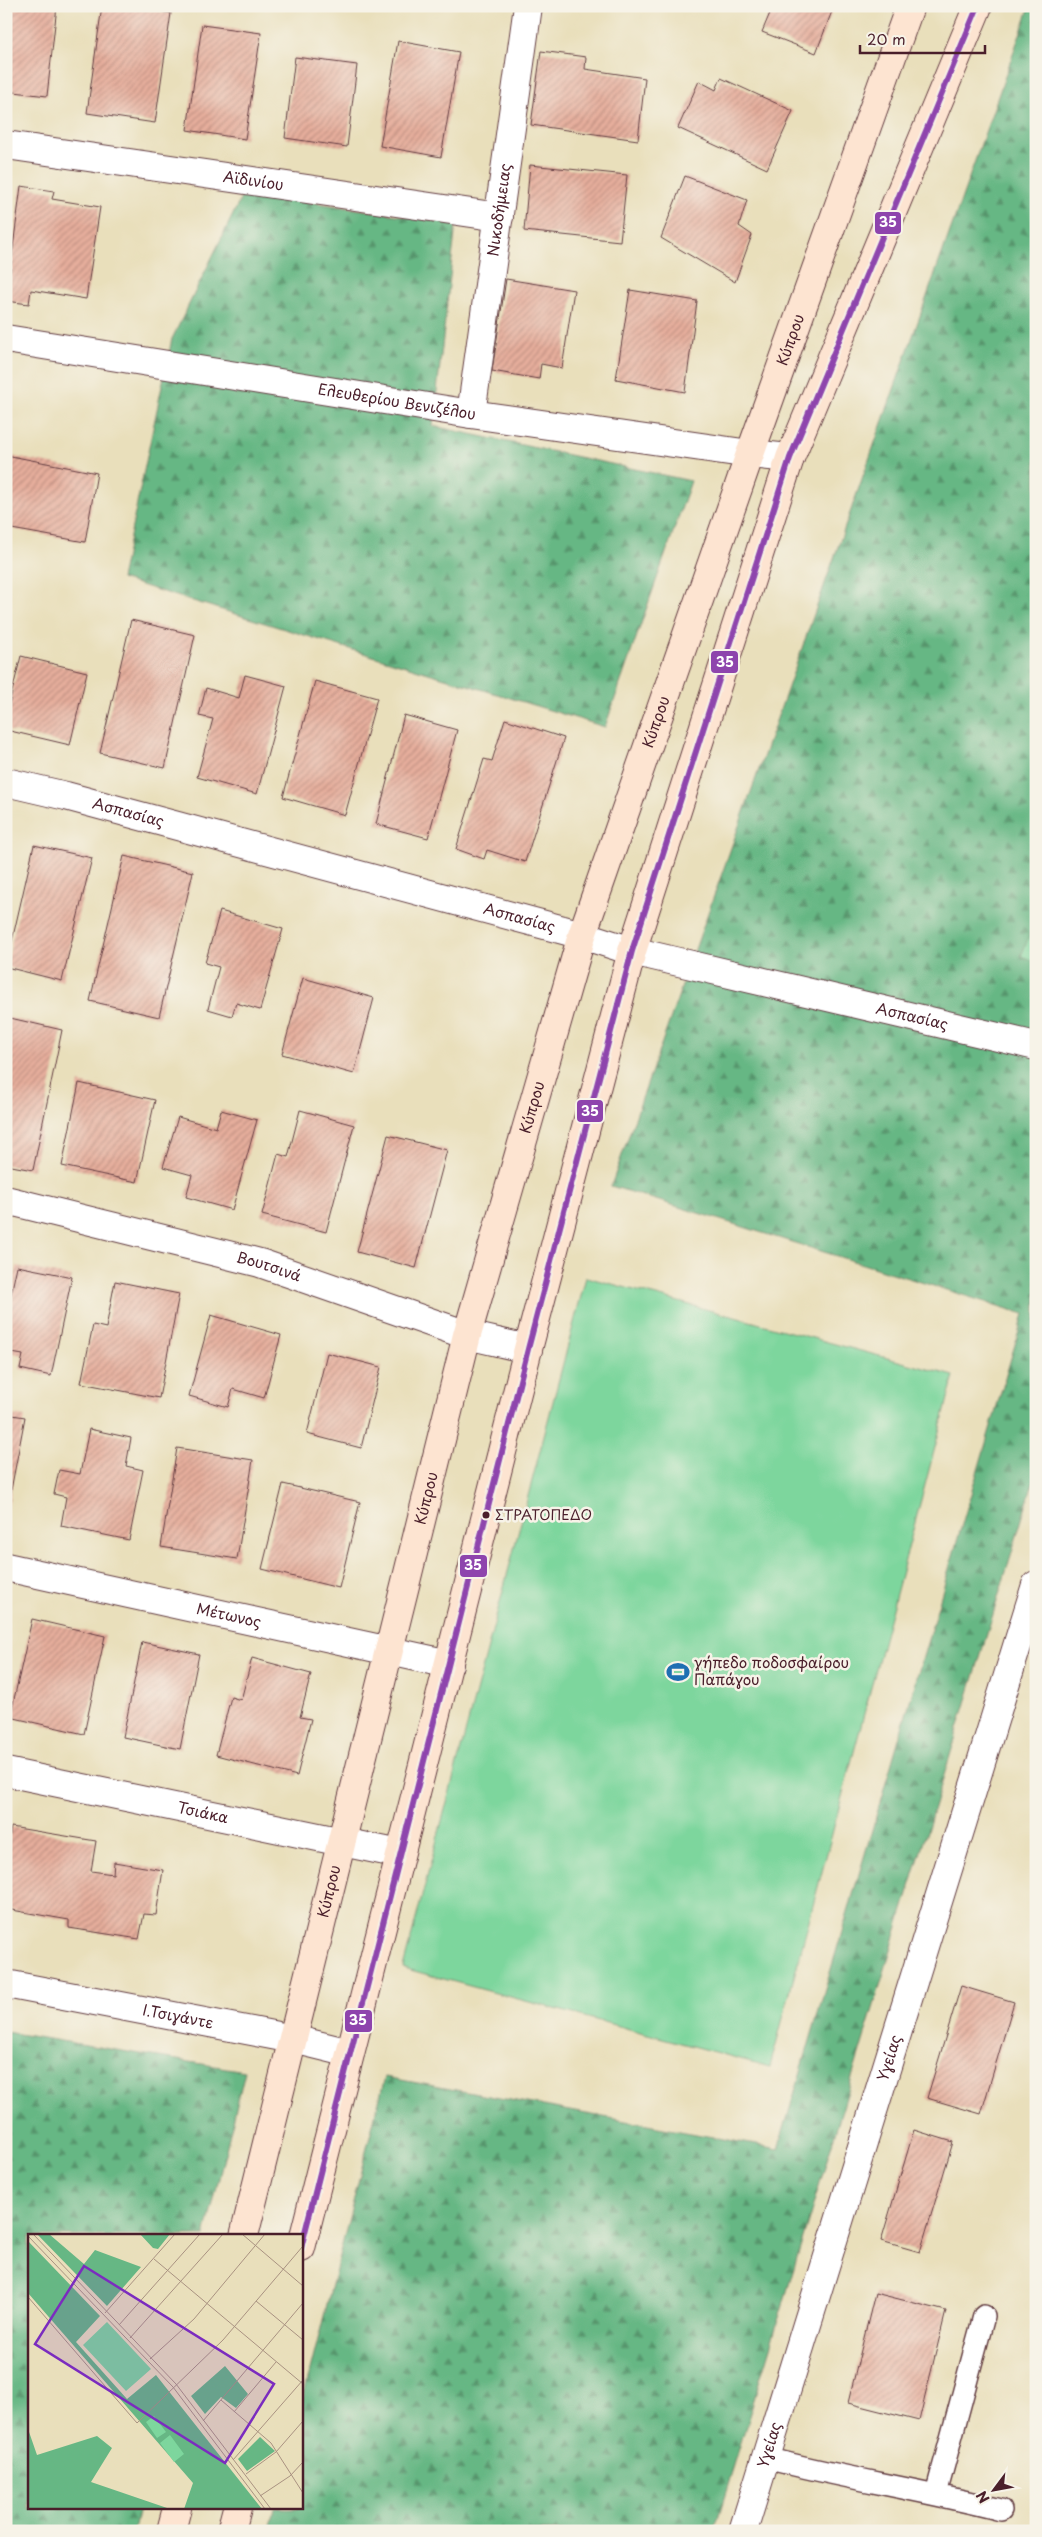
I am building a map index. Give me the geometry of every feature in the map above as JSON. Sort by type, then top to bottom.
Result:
[{"type":"street","name":"Νικοδήμειας","points":[[471,414],[528,6]]},
{"type":"street","name":"Κύπρου","points":[[244,2234],[467,1335],[582,935],[750,454],[910,6]]},
{"type":"street","points":[[302,2244],[528,1349],[632,951],[790,458],[978,6]]},
{"type":"street","name":"Αϊδινίου","points":[[6,145],[499,217]]},
{"type":"street","name":"Ελευθερίου Βενιζέλου","points":[[6,339],[471,414],[750,454],[790,458]]},
{"type":"street","name":"Ασπασίας","points":[[6,782],[66,796],[582,935],[632,951],[1036,1046]]},
{"type":"street","name":"Βουτσινά","points":[[6,1200],[260,1263],[467,1335],[528,1349]]},
{"type":"street","name":"Μέτωνος","points":[[6,1567],[390,1649],[449,1664]]},
{"type":"street","name":"Υγείας","points":[[743,2531],[1036,1585]]},
{"type":"street","name":"Τσιάκα","points":[[6,1772],[342,1840],[400,1854]]},
{"type":"street","name":"Ι.Τσιγάντε","points":[[6,1984],[293,2039],[350,2053]]},
{"type":"street","points":[[171,2531],[176,2510]]},
{"type":"street","points":[[231,2531],[236,2510]]},
{"type":"lane","points":[[936,2494],[984,2316]]},
{"type":"lane","points":[[766,2458],[808,2469],[936,2494],[1001,2510]]},
{"type":"green space","points":[[1030,6],[1036,6],[1036,1473],[714,2531],[270,2531],[275,2510],[302,2510],[302,2402],[385,2077],[778,2149],[1024,1314],[611,1186]]},
{"type":"green space","points":[[244,192],[456,224],[433,426],[691,481],[605,727],[121,579],[172,339]]},
{"type":"green space","points":[[1036,919],[1036,962],[1021,956]]},
{"type":"green space","name":"γήπεδο ποδοσφαίρου Παπάγου","points":[[586,1277],[954,1376],[770,2067],[403,1968]]},
{"type":"green space","points":[[6,2032],[245,2071],[205,2234],[28,2234],[28,2510],[139,2510],[134,2531],[6,2531]]},
{"type":"building","points":[[6,6],[57,6],[47,96],[6,91]]},
{"type":"building","points":[[102,6],[126,6],[171,13],[155,123],[87,113]]},
{"type":"building","points":[[773,6],[834,6],[816,53],[762,32]]},
{"type":"building","points":[[202,25],[261,33],[245,139],[187,130]]},
{"type":"building","points":[[398,41],[459,52],[441,157],[380,146]]},
{"type":"building","points":[[541,51],[586,57],[585,69],[645,78],[638,140],[531,125]]},
{"type":"building","points":[[295,57],[357,65],[347,147],[285,138]]},
{"type":"building","points":[[721,78],[793,111],[767,169],[678,128],[699,81],[716,90]]},
{"type":"building","points":[[530,165],[627,175],[620,241],[524,231]]},
{"type":"building","points":[[685,176],[747,200],[739,226],[752,235],[735,282],[661,238]]},
{"type":"building","points":[[21,186],[54,191],[52,199],[100,207],[86,299],[31,290],[29,304],[6,301]]},
{"type":"building","points":[[506,279],[574,290],[562,368],[541,364],[539,379],[492,371]]},
{"type":"building","points":[[630,290],[697,301],[685,392],[616,379]]},
{"type":"building","points":[[6,455],[97,473],[85,542],[6,528]]},
{"type":"building","points":[[131,620],[195,635],[165,768],[100,753]]},
{"type":"building","points":[[21,656],[87,672],[70,745],[6,730],[6,716]]},
{"type":"building","points":[[245,675],[286,686],[257,794],[197,777],[213,719],[199,716],[206,688],[239,698]]},
{"type":"building","points":[[315,681],[377,698],[345,815],[283,797]]},
{"type":"building","points":[[404,715],[457,730],[428,838],[376,824]]},
{"type":"building","points":[[505,719],[564,738],[525,862],[487,850],[484,859],[456,849],[484,759],[492,761]]},
{"type":"building","points":[[34,845],[92,858],[62,981],[6,967]]},
{"type":"building","points":[[124,856],[193,872],[159,1017],[90,1001]]},
{"type":"building","points":[[220,911],[283,929],[260,1010],[236,1003],[232,1016],[208,1009],[219,967],[205,963]]},
{"type":"building","points":[[303,978],[374,998],[354,1074],[282,1054]]},
{"type":"building","points":[[6,1017],[62,1030],[33,1170],[6,1165]]},
{"type":"building","points":[[79,1083],[155,1100],[137,1182],[62,1166]]},
{"type":"building","points":[[221,1110],[257,1120],[232,1210],[186,1197],[192,1175],[163,1167],[178,1117],[216,1128]]},
{"type":"building","points":[[300,1110],[354,1125],[326,1232],[262,1215],[278,1154],[288,1157]]},
{"type":"building","points":[[388,1135],[447,1150],[416,1268],[357,1252]]},
{"type":"building","points":[[17,1266],[72,1277],[51,1376],[20,1369],[23,1355],[6,1352],[6,1317]]},
{"type":"building","points":[[115,1281],[179,1294],[159,1398],[81,1383],[93,1325],[106,1328]]},
{"type":"building","points":[[211,1315],[281,1335],[264,1398],[233,1389],[228,1407],[189,1396]]},
{"type":"building","points":[[327,1353],[381,1367],[361,1448],[307,1434]]},
{"type":"building","points":[[6,1414],[25,1417],[7,1511],[6,1511]]},
{"type":"building","points":[[89,1429],[131,1438],[126,1466],[143,1470],[129,1540],[61,1526],[66,1497],[54,1494],[59,1470],[80,1474]]},
{"type":"building","points":[[177,1448],[253,1460],[237,1559],[161,1547]]},
{"type":"building","points":[[283,1484],[360,1502],[339,1588],[262,1569]]},
{"type":"building","points":[[32,1619],[105,1636],[84,1734],[10,1717]]},
{"type":"building","points":[[142,1642],[199,1654],[180,1749],[123,1737]]},
{"type":"building","points":[[252,1658],[311,1674],[300,1717],[311,1719],[297,1776],[216,1755],[231,1697],[241,1700]]},
{"type":"building","points":[[11,1827],[96,1841],[91,1871],[113,1874],[114,1862],[163,1870],[156,1915],[144,1914],[139,1939],[69,1928],[69,1920],[6,1909],[6,1857]]},
{"type":"building","points":[[961,1986],[1014,2002],[981,2114],[927,2098]]},
{"type":"building","points":[[914,2130],[953,2142],[920,2252],[881,2241]]},
{"type":"building","points":[[875,2293],[946,2311],[919,2421],[848,2403]]},
{"type":"transit line","name":"35","points":[[302,2244],[528,1349],[632,951],[790,458],[978,6]]},
{"type":"place","name":"ΣΤΡΑΤΟΠΕΔΟ","points":[[486,1515]]},
{"type":"place","name":"γήπεδο ποδοσφαίρου Παπάγου","points":[[678,1672]]}]
